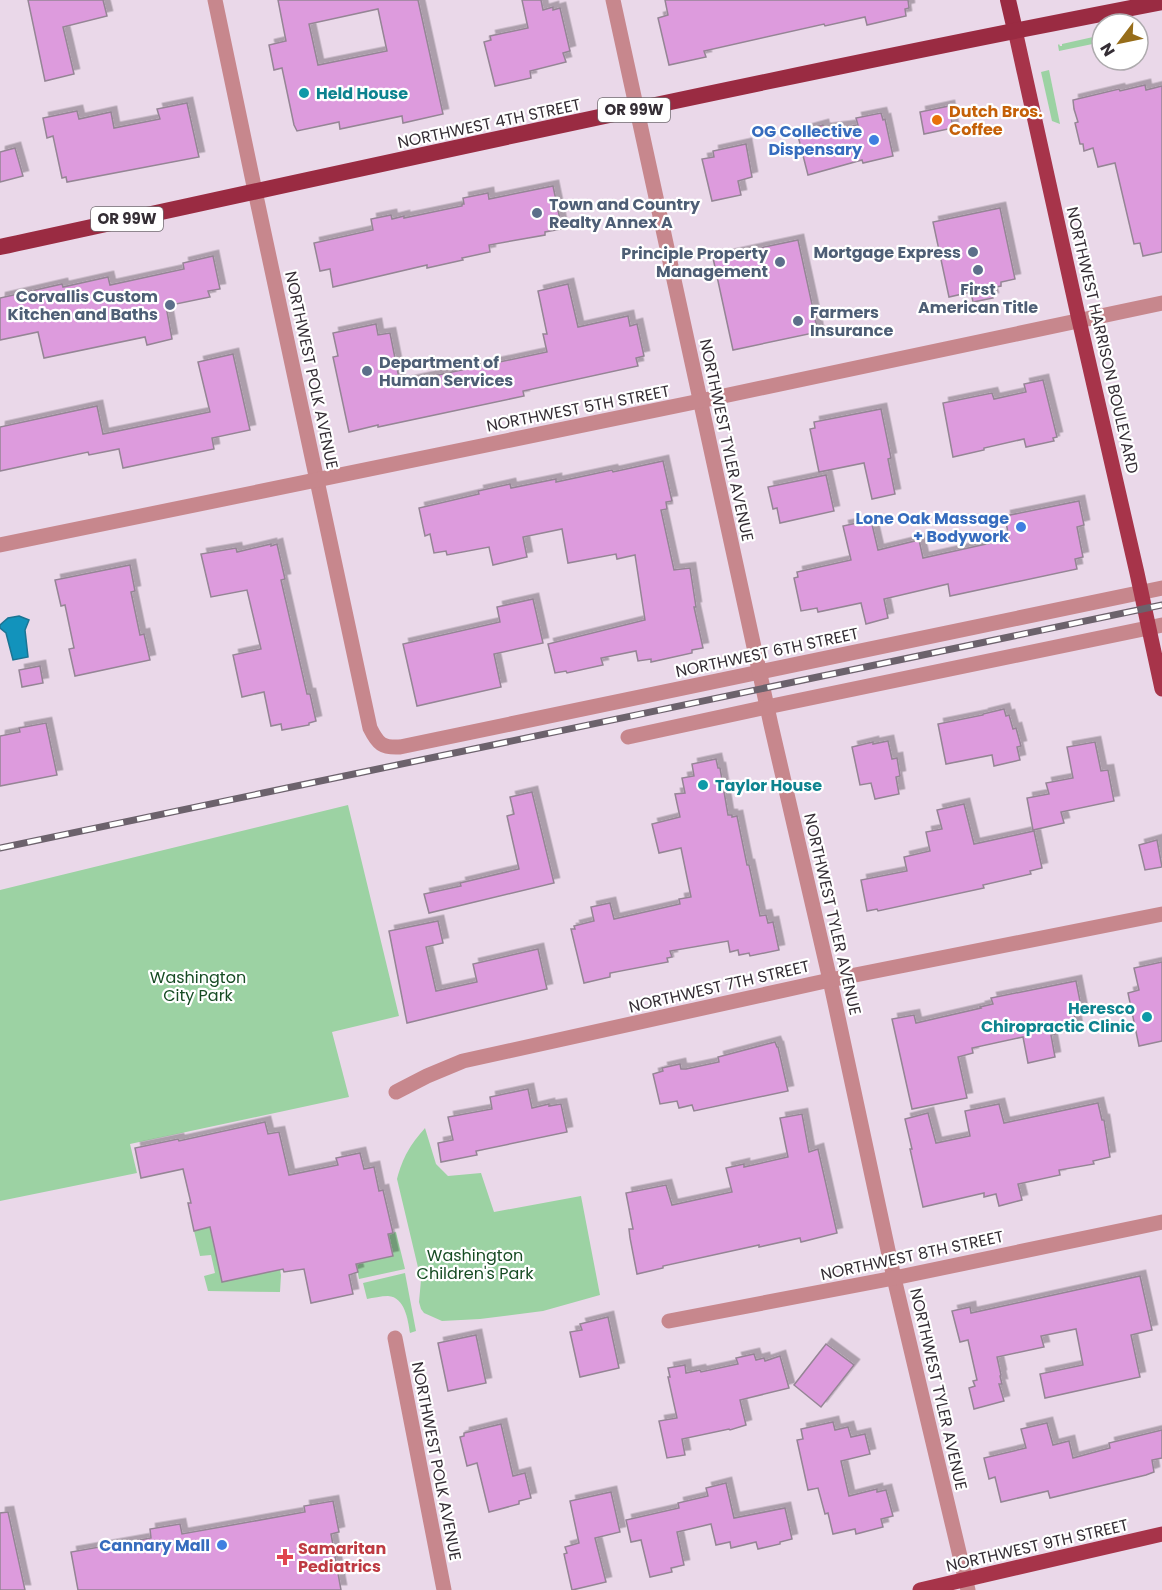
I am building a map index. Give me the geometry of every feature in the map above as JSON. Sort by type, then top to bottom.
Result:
[{"type":"highway","name":"NORTHWEST HARRISON BOULEVARD","points":[[1008,0],[1015,30]]},
{"type":"highway","name":"NORTHWEST 4TH STREET","points":[[0,247],[637,109],[1015,30],[1162,2]]},
{"type":"main road","name":"NORTHWEST HARRISON BOULEVARD","points":[[1015,30],[1142,592],[1155,626],[1162,689]]},
{"type":"main road","name":"NORTHWEST 9TH STREET","points":[[920,1590],[967,1585],[1162,1534]]},
{"type":"street","name":"NORTHWEST POLK AVENUE","points":[[215,0],[370,728],[380,744]]},
{"type":"street","name":"NORTHWEST TYLER AVENUE","points":[[613,0],[894,1278],[967,1585]]},
{"type":"street","name":"NORTHWEST 5TH STREET","points":[[0,545],[1162,303]]},
{"type":"street","name":"NORTHWEST 6TH STREET","points":[[380,744],[400,747],[1162,588]]},
{"type":"street","points":[[628,737],[1155,626]]},
{"type":"street","name":"NORTHWEST 7TH STREET","points":[[396,1092],[463,1061],[830,980],[1162,914]]},
{"type":"street","name":"NORTHWEST 8TH STREET","points":[[669,1321],[894,1278],[1162,1222]]},
{"type":"street","name":"NORTHWEST POLK AVENUE","points":[[395,1338],[444,1590]]},
{"type":"green space","points":[[1090,38],[1090,45],[1059,51],[1058,45],[1062,46],[1062,44]]},
{"type":"green space","points":[[1049,70],[1060,124],[1052,121],[1041,72]]},
{"type":"green space","name":"Washington City Park","points":[[348,805],[399,1016],[332,1032],[349,1097],[130,1144],[137,1173],[0,1201],[0,890]]},
{"type":"green space","name":"Washington Children's Park","points":[[425,1128],[436,1164],[448,1176],[481,1173],[494,1212],[581,1196],[600,1295],[543,1311],[480,1319],[442,1321],[424,1313],[419,1302],[421,1280],[397,1179],[408,1152]]},
{"type":"green space","points":[[210,1227],[222,1282],[280,1269],[280,1292],[208,1291],[204,1276],[215,1273],[211,1255],[200,1256],[194,1231]]},
{"type":"green space","points":[[396,1232],[405,1269],[359,1279],[356,1264],[393,1256],[388,1234]]},
{"type":"green space","points":[[405,1273],[416,1331],[410,1333],[405,1310],[398,1300],[388,1296],[367,1299],[363,1283]]},
{"type":"water","points":[[19,616],[29,620],[25,630],[28,657],[13,660],[6,633],[0,625],[8,618]]},
{"type":"building","points":[[28,0],[103,0],[107,16],[63,27],[74,74],[45,81]]},
{"type":"building","points":[[278,0],[418,0],[443,114],[403,123],[402,116],[340,129],[339,122],[297,131],[282,68],[274,70],[269,45],[286,41]],"holes":[[[378,9],[387,51],[318,65],[309,24]]]},
{"type":"building","points":[[522,0],[541,0],[543,10],[553,7],[553,10],[560,8],[570,51],[563,53],[566,62],[530,71],[531,78],[495,86],[484,42],[491,40],[490,36],[528,28]]},
{"type":"building","points":[[665,0],[908,0],[909,8],[905,9],[906,16],[867,25],[865,17],[825,26],[824,24],[704,51],[706,57],[669,65],[658,18],[668,15]]},
{"type":"building","points":[[1145,85],[1146,90],[1162,86],[1162,252],[1143,256],[1140,243],[1134,244],[1115,163],[1098,167],[1093,148],[1084,151],[1075,123],[1078,122],[1073,100]]},
{"type":"building","points":[[187,103],[199,157],[67,182],[66,177],[62,178],[53,136],[47,138],[43,118],[77,111],[79,119],[111,112],[114,128],[160,119],[157,109]]},
{"type":"building","points":[[949,106],[953,128],[924,134],[920,112]]},
{"type":"building","points":[[881,113],[883,120],[885,119],[893,156],[863,163],[862,160],[808,175],[797,132],[823,125],[824,129],[858,125],[856,118]]},
{"type":"building","points":[[746,144],[752,177],[738,181],[741,195],[712,201],[702,159],[714,157],[713,151]]},
{"type":"building","points":[[15,148],[23,176],[0,182],[0,152]]},
{"type":"building","points":[[553,186],[562,229],[545,232],[545,235],[489,245],[490,252],[462,258],[463,260],[427,268],[427,265],[333,287],[330,269],[320,271],[314,243],[373,230],[371,219],[391,215],[392,219],[404,216],[404,218],[462,206],[463,198],[488,193],[489,199]]},
{"type":"building","points":[[1000,208],[1015,279],[1001,282],[1001,286],[990,288],[993,298],[973,302],[971,292],[949,297],[933,222]]},
{"type":"building","points":[[798,240],[818,332],[733,350],[713,258]]},
{"type":"building","points":[[213,256],[220,289],[208,291],[210,297],[166,306],[172,339],[147,345],[145,337],[44,358],[38,332],[0,340],[0,298],[62,284],[63,287],[108,277],[110,285],[184,269],[183,263]]},
{"type":"building","points":[[568,284],[578,327],[628,316],[630,326],[637,324],[644,356],[636,358],[638,366],[523,391],[524,396],[349,432],[333,357],[338,356],[333,333],[376,324],[378,335],[390,333],[400,383],[547,352],[543,334],[547,334],[538,291]]},
{"type":"building","points":[[233,354],[250,430],[212,438],[214,449],[123,468],[119,449],[89,455],[88,452],[0,471],[0,427],[97,406],[103,434],[210,412],[198,362]]},
{"type":"building","points":[[1043,380],[1057,437],[1053,438],[1054,441],[1026,447],[1024,439],[953,457],[943,403],[992,393],[994,399],[1026,392],[1024,384]]},
{"type":"building","points":[[881,409],[891,458],[888,459],[895,494],[872,499],[864,463],[819,472],[810,429],[815,428],[814,422]]},
{"type":"building","points":[[663,461],[672,501],[666,502],[667,509],[661,510],[674,570],[690,568],[696,607],[694,607],[703,648],[692,650],[692,653],[651,662],[651,659],[638,661],[636,651],[601,658],[603,665],[567,673],[566,671],[555,673],[548,644],[645,620],[635,555],[617,559],[616,554],[568,563],[562,529],[523,537],[527,557],[493,565],[489,547],[447,555],[446,551],[434,553],[430,534],[425,536],[419,508],[510,484],[511,488],[556,479],[556,482]]},
{"type":"building","points":[[826,475],[834,511],[780,523],[777,508],[773,509],[768,487]]},
{"type":"building","points":[[1079,501],[1084,525],[1077,527],[1083,557],[1075,559],[1077,569],[950,596],[948,584],[884,599],[888,618],[866,624],[861,603],[818,612],[817,608],[801,611],[794,578],[798,577],[797,572],[851,560],[843,526],[871,520],[878,550],[919,540],[923,558],[1009,539],[1005,516]]},
{"type":"building","points":[[271,544],[271,546],[277,544],[285,579],[281,580],[307,694],[310,694],[316,721],[309,725],[282,730],[281,724],[271,726],[264,692],[242,697],[233,655],[261,649],[247,590],[211,597],[201,554],[236,548],[237,552]]},
{"type":"building","points":[[130,565],[135,591],[131,592],[140,635],[144,634],[150,660],[75,676],[69,649],[74,648],[65,605],[61,606],[55,580]]},
{"type":"building","points":[[533,599],[543,643],[494,654],[501,687],[417,706],[403,644],[500,622],[497,607]]},
{"type":"building","points":[[40,666],[43,683],[22,687],[19,670]]},
{"type":"building","points":[[1004,709],[1006,716],[1009,715],[1013,729],[1016,728],[1021,746],[1017,747],[1020,760],[994,766],[992,755],[946,764],[938,724]]},
{"type":"building","points":[[46,723],[57,775],[0,786],[0,736],[20,732],[19,728]]},
{"type":"building","points":[[888,741],[892,759],[897,758],[900,776],[896,777],[899,794],[875,799],[871,783],[860,785],[852,747]]},
{"type":"building","points":[[1095,742],[1101,771],[1108,770],[1114,801],[1061,812],[1064,823],[1033,830],[1027,798],[1049,794],[1046,783],[1073,778],[1067,747]]},
{"type":"building","points":[[716,759],[718,768],[720,768],[728,815],[737,816],[760,916],[766,915],[768,923],[773,922],[779,950],[750,956],[749,953],[739,955],[738,950],[730,952],[728,941],[670,951],[672,957],[667,958],[668,962],[610,973],[610,977],[584,983],[571,929],[575,929],[574,926],[594,921],[591,907],[610,903],[614,919],[680,904],[679,899],[691,897],[681,848],[659,853],[652,824],[680,817],[675,794],[685,793],[682,778],[694,776],[692,764]]},
{"type":"building","points":[[532,792],[554,883],[429,913],[424,894],[519,869],[507,816],[514,814],[510,797]]},
{"type":"building","points":[[964,804],[974,844],[1034,831],[1042,868],[1030,871],[1031,874],[983,885],[984,888],[878,911],[877,909],[867,911],[861,880],[907,871],[904,857],[930,851],[926,832],[942,829],[937,810]]},
{"type":"building","points":[[1157,840],[1162,867],[1145,870],[1139,845]]},
{"type":"building","points":[[438,921],[443,943],[426,947],[436,991],[477,982],[473,964],[538,949],[547,989],[407,1023],[389,931]]},
{"type":"building","name":"Heresco Chiropractic Clinic","points":[[1162,962],[1162,1041],[1139,1046],[1128,993],[1139,990],[1134,968]]},
{"type":"building","points":[[1076,981],[1082,1011],[1074,1012],[1077,1029],[1051,1035],[1055,1057],[1028,1063],[1023,1037],[972,1048],[973,1053],[958,1057],[967,1098],[912,1109],[892,1019],[914,1015],[916,1023],[993,1004],[991,998]]},
{"type":"building","points":[[775,1042],[788,1091],[694,1111],[692,1105],[679,1108],[677,1101],[660,1104],[653,1074],[663,1071],[662,1068],[680,1064],[681,1069],[686,1069],[719,1062],[718,1057]]},
{"type":"building","points":[[528,1089],[532,1108],[561,1104],[567,1132],[476,1151],[477,1155],[441,1162],[438,1143],[453,1140],[448,1117],[492,1109],[490,1097]]},
{"type":"building","points":[[1098,1103],[1102,1120],[1104,1120],[1110,1157],[1093,1161],[1094,1164],[1059,1170],[1060,1175],[1018,1184],[1022,1200],[999,1206],[996,1194],[984,1197],[984,1193],[923,1207],[905,1119],[928,1113],[936,1143],[970,1136],[965,1111],[999,1104],[1004,1123]]},
{"type":"building","points":[[802,1114],[809,1152],[818,1149],[837,1233],[801,1242],[800,1238],[759,1247],[759,1245],[637,1274],[629,1229],[633,1229],[626,1193],[666,1185],[672,1205],[732,1192],[726,1168],[744,1164],[744,1167],[788,1157],[780,1118]]},
{"type":"building","points":[[265,1122],[268,1134],[279,1132],[289,1175],[338,1165],[336,1158],[360,1153],[364,1169],[374,1167],[379,1191],[383,1190],[393,1233],[388,1234],[393,1256],[356,1264],[358,1272],[349,1275],[353,1294],[311,1303],[304,1269],[284,1272],[283,1269],[222,1282],[210,1227],[194,1231],[188,1203],[191,1203],[183,1169],[141,1178],[135,1148]]},
{"type":"building","points":[[1140,1276],[1152,1330],[1131,1335],[1140,1377],[1045,1398],[1040,1374],[1083,1365],[1076,1329],[1041,1336],[1044,1347],[997,1357],[1002,1384],[999,1384],[1004,1401],[974,1409],[969,1388],[975,1386],[973,1381],[977,1380],[968,1340],[960,1342],[952,1311],[970,1307],[971,1313]]},
{"type":"building","points":[[608,1317],[619,1368],[580,1377],[570,1332],[582,1330],[580,1324]]},
{"type":"building","points":[[476,1335],[486,1383],[448,1391],[438,1343]]},
{"type":"building","points":[[826,1344],[854,1365],[821,1407],[794,1385]]},
{"type":"building","points":[[754,1354],[756,1360],[764,1358],[765,1361],[780,1356],[789,1388],[740,1400],[746,1425],[682,1439],[685,1455],[667,1458],[659,1421],[677,1418],[668,1368],[685,1365],[686,1373],[700,1370],[701,1372],[738,1364],[736,1358]]},
{"type":"building","points":[[833,1422],[835,1430],[848,1427],[851,1437],[865,1434],[870,1454],[841,1461],[849,1496],[877,1489],[877,1492],[886,1490],[893,1516],[881,1519],[883,1527],[856,1534],[855,1529],[833,1534],[818,1488],[808,1490],[797,1440],[803,1439],[801,1429]]},
{"type":"building","points":[[1047,1423],[1053,1445],[1069,1441],[1073,1458],[1110,1448],[1109,1443],[1162,1430],[1162,1458],[1152,1460],[1154,1472],[1146,1475],[1050,1498],[1048,1491],[1001,1502],[995,1477],[989,1479],[984,1458],[1026,1448],[1021,1429]]},
{"type":"building","points":[[501,1424],[513,1476],[525,1473],[531,1498],[519,1501],[519,1504],[489,1512],[477,1463],[467,1466],[460,1437],[464,1436],[464,1433]]},
{"type":"building","points":[[726,1483],[734,1518],[785,1508],[792,1539],[758,1549],[756,1542],[731,1548],[730,1542],[716,1545],[711,1524],[677,1532],[684,1565],[671,1568],[672,1572],[650,1577],[641,1540],[631,1542],[626,1520],[679,1508],[678,1503],[708,1496],[706,1488]]},
{"type":"building","points":[[611,1492],[620,1532],[595,1538],[606,1582],[572,1590],[564,1554],[567,1553],[565,1547],[579,1543],[570,1501]]},
{"type":"building","name":"Cannary Mall","points":[[333,1501],[339,1532],[331,1534],[341,1590],[78,1590],[71,1552],[151,1538],[150,1529],[180,1524],[182,1534],[305,1512],[304,1506]]},
{"type":"building","points":[[8,1512],[25,1590],[0,1590],[0,1513]]},
{"type":"railway","points":[[0,848],[1162,605]]},
{"type":"place","name":"Held House","points":[[304,93]]},
{"type":"place","name":"Dutch Bros. Coffee","points":[[937,120]]},
{"type":"place","name":"OG Collective Dispensary","points":[[874,140]]},
{"type":"place","name":"Town and Country Realty Annex A","points":[[537,213]]},
{"type":"place","name":"Mortgage Express","points":[[973,252]]},
{"type":"place","name":"Principle Property Management","points":[[780,262]]},
{"type":"place","name":"First American Title","points":[[978,270]]},
{"type":"place","name":"Corvallis Custom Kitchen and Baths","points":[[170,305]]},
{"type":"place","name":"Farmers Insurance","points":[[798,321]]},
{"type":"place","name":"Department of Human Services","points":[[367,371]]},
{"type":"place","name":"Lone Oak Massage + Bodywork","points":[[1021,527]]},
{"type":"place","name":"Taylor House","points":[[703,785]]},
{"type":"place","name":"Heresco Chiropractic Clinic","points":[[1147,1017]]},
{"type":"place","name":"Cannary Mall","points":[[222,1545]]},
{"type":"place","name":"Samaritan Pediatrics","points":[[285,1557]]}]
